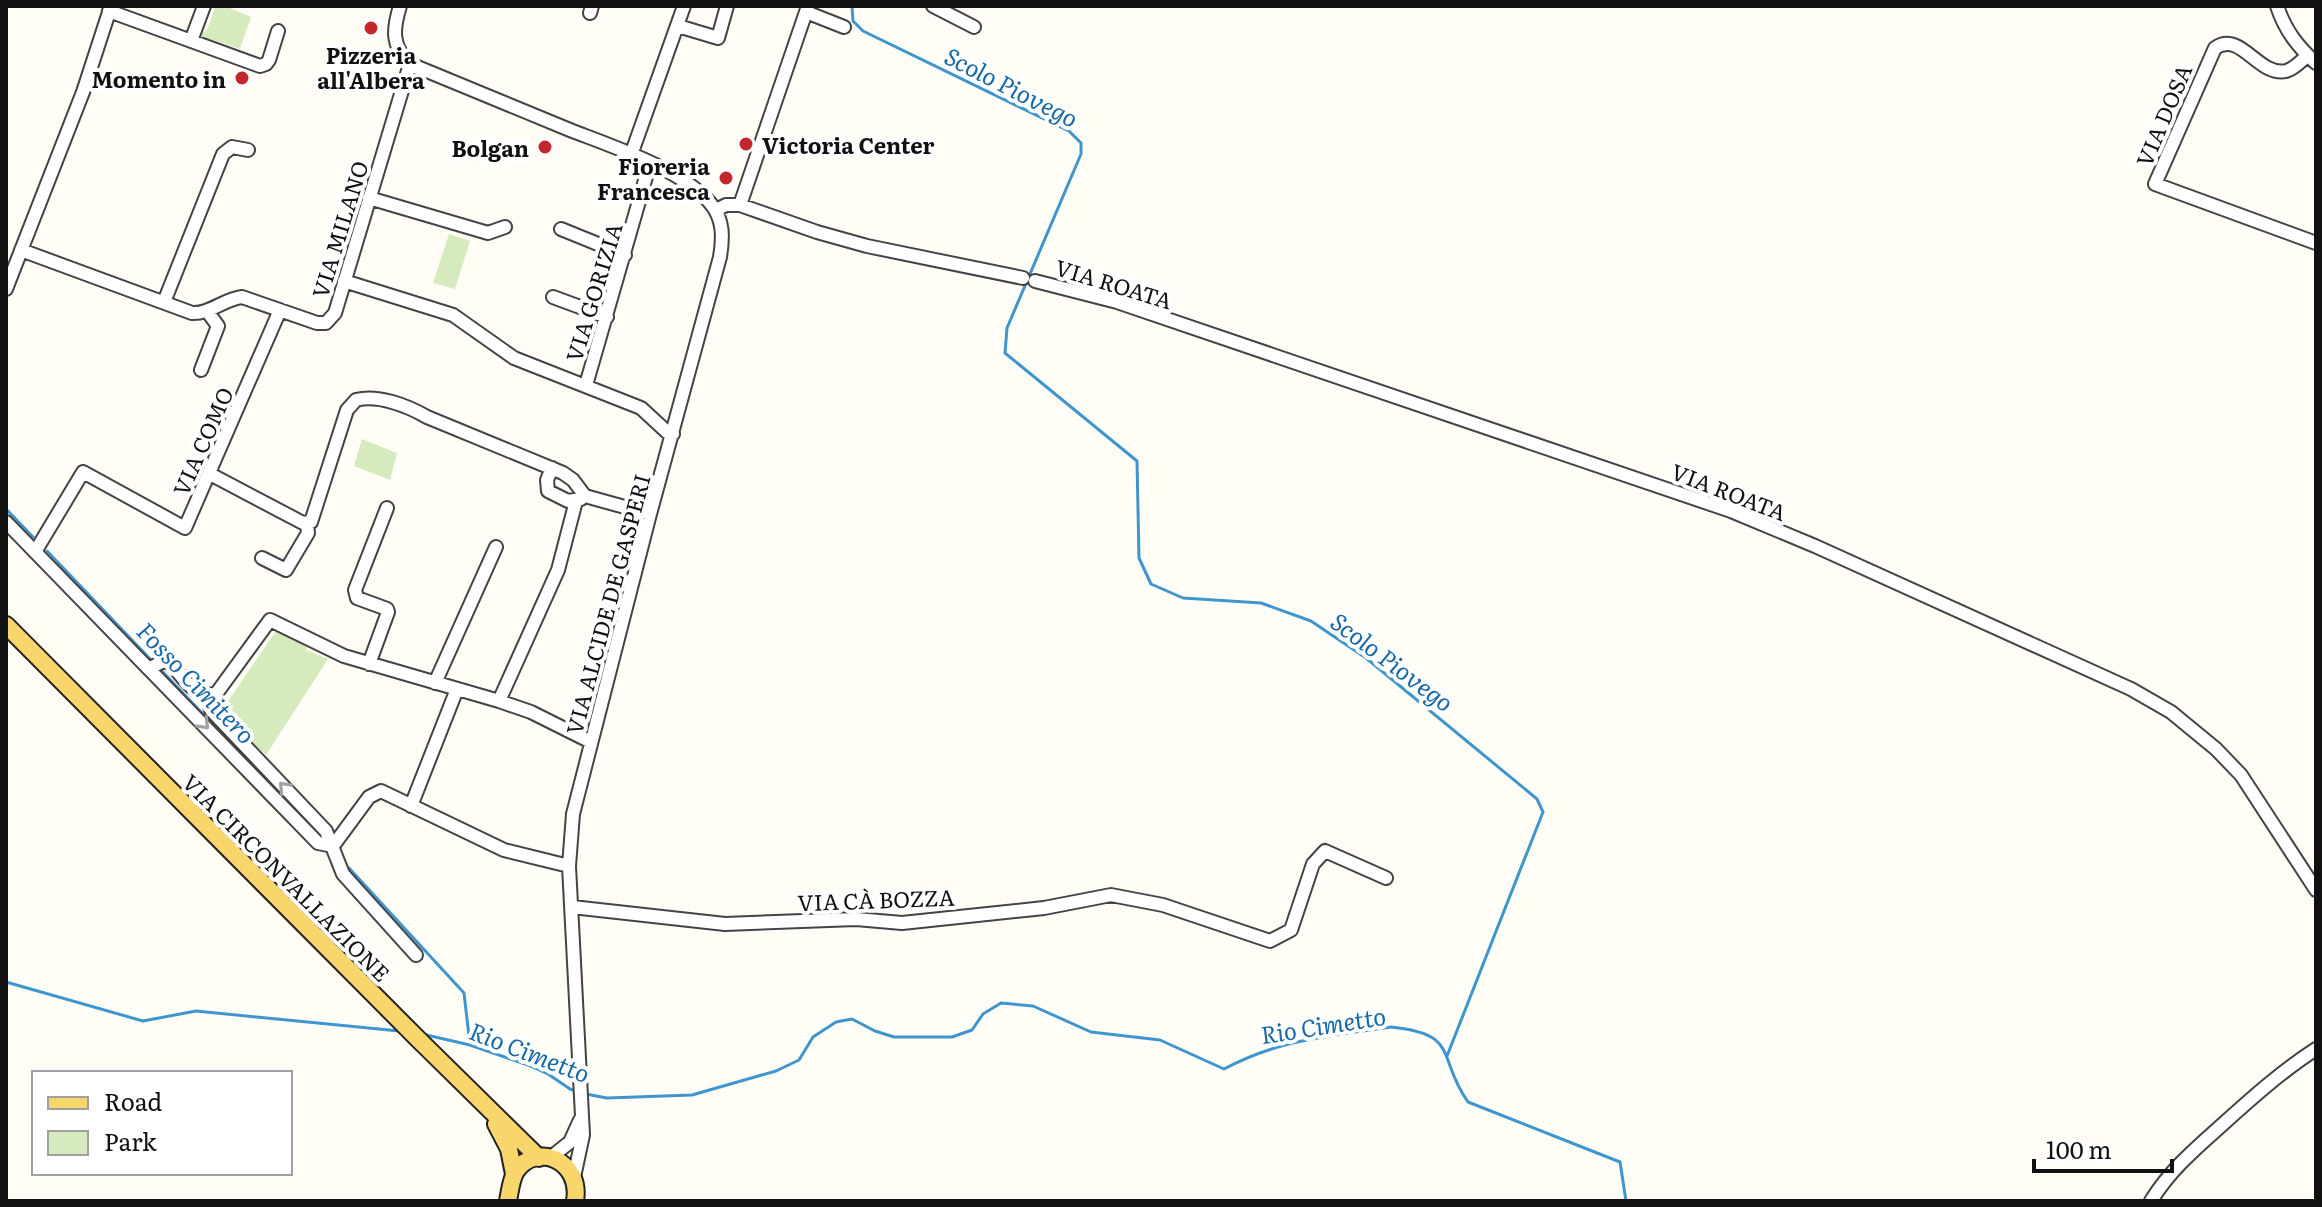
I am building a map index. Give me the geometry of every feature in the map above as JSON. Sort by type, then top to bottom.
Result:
[{"type":"main road","name":"VIA CIRCONVALLAZIONE","points":[[6,625],[479,1100],[544,1158],[565,1165],[574,1177]]},
{"type":"main road","points":[[479,1100],[504,1136],[513,1161],[514,1174],[508,1201]]},
{"type":"main road","points":[[514,1174],[528,1159],[544,1158]]},
{"type":"main road","points":[[574,1177],[576,1200]]},
{"type":"street","points":[[191,41],[204,6]]},
{"type":"street","points":[[400,6],[394,32],[396,47],[410,64],[650,163],[698,191],[716,210],[726,205],[740,205],[807,9],[844,27]]},
{"type":"street","points":[[631,155],[684,6]]},
{"type":"street","points":[[678,26],[718,38],[727,6]]},
{"type":"street","points":[[933,6],[974,27]]},
{"type":"street","points":[[2277,6],[2296,44],[2312,60]]},
{"type":"street","points":[[6,289],[83,92],[110,8],[263,66],[269,60],[278,31]]},
{"type":"street","name":"VIA DOSA","points":[[2312,60],[2284,72],[2268,68],[2231,44],[2215,48],[2155,184],[2316,243]]},
{"type":"street","name":"VIA MILANO","points":[[207,311],[242,297],[317,323],[326,323],[335,313],[410,64]]},
{"type":"street","points":[[164,302],[223,154],[232,147],[248,150]]},
{"type":"street","name":"VIA GORIZIA","points":[[586,385],[650,163]]},
{"type":"street","points":[[369,198],[488,233],[505,227]]},
{"type":"street","name":"VIA ROATA","points":[[740,205],[867,246],[1029,280],[1129,306],[1731,511],[1815,546],[2131,689],[2183,721],[2232,765],[2246,782],[2275,832],[2316,890]]},
{"type":"street","name":"VIA ALCIDE DE GASPERI","points":[[574,1177],[583,1135],[569,866],[573,814],[720,257],[723,234],[716,210]]},
{"type":"street","points":[[561,229],[625,255]]},
{"type":"street","points":[[21,250],[192,313],[207,311],[218,326],[201,370]]},
{"type":"street","points":[[344,281],[453,315],[514,358],[641,408],[673,434]]},
{"type":"street","points":[[553,297],[607,317]]},
{"type":"street","name":"VIA COMO","points":[[35,552],[83,472],[185,528],[280,310]]},
{"type":"street","points":[[307,524],[312,520],[347,410],[360,398],[411,408],[569,476],[581,499],[558,570],[499,701]]},
{"type":"street","points":[[552,468],[547,480],[548,491],[563,499],[581,499],[650,514]]},
{"type":"street","points":[[210,474],[307,524]]},
{"type":"street","points":[[369,664],[388,612],[357,598],[355,590],[387,508]]},
{"type":"street","points":[[6,522],[145,666],[169,662],[195,691],[208,696],[216,694],[270,620],[321,646],[369,664],[531,712],[591,742]]},
{"type":"street","points":[[262,558],[286,570],[308,533],[307,524]]},
{"type":"street","points":[[435,683],[496,547]]},
{"type":"street","points":[[155,665],[318,843],[333,846]]},
{"type":"street","points":[[411,806],[457,689]]},
{"type":"street","points":[[208,696],[211,710],[326,831],[343,874],[416,955]]},
{"type":"street","points":[[333,846],[350,820],[376,791],[504,850],[569,866]]},
{"type":"street","name":"VIA CÀ BOZZA","points":[[572,907],[725,924],[856,919],[902,923],[1044,908],[1111,895],[1163,905],[1270,941],[1291,930],[1313,864],[1325,851],[1386,878]]},
{"type":"street","points":[[2152,1201],[2163,1181],[2178,1164],[2279,1074],[2316,1049]]},
{"type":"street","points":[[544,1158],[570,1142],[581,1117]]},
{"type":"green space","points":[[216,6],[225,6],[251,17],[240,49],[198,35],[207,30]]},
{"type":"green space","points":[[449,234],[470,241],[455,289],[433,283]]},
{"type":"green space","points":[[362,439],[397,453],[390,480],[354,466]]},
{"type":"green space","points":[[278,628],[307,647],[306,650],[328,659],[266,755],[220,713]]},
{"type":"waterway","name":"Scolo Piovego","points":[[852,6],[853,21],[863,31],[1069,131],[1081,143],[1081,154],[1007,328],[1005,353],[1137,461],[1139,558],[1151,584],[1183,598],[1261,603],[1311,621],[1366,658],[1537,799],[1543,812],[1447,1056]]},
{"type":"waterway","name":"Fosso Cimitero","points":[[6,509],[33,537]]},
{"type":"waterway","name":"Fosso Cimitero","points":[[47,551],[152,661]]},
{"type":"waterway","name":"Fosso Cimitero","points":[[160,669],[321,838]]},
{"type":"waterway","name":"Fosso Cimitero","points":[[349,868],[464,993],[470,1045]]},
{"type":"waterway","name":"Rio Cimetto","points":[[6,982],[143,1021],[196,1011],[399,1031]]},
{"type":"waterway","name":"Rio Cimetto","points":[[586,1094],[607,1098],[692,1095],[776,1071],[799,1060],[813,1037],[836,1022],[852,1019],[894,1037],[952,1037],[972,1030],[983,1014],[1001,1003],[1033,1006],[1091,1032],[1160,1040],[1224,1069],[1285,1045],[1391,1027],[1413,1030],[1438,1042],[1468,1102],[1620,1162],[1626,1201]]},
{"type":"waterway","name":"Rio Cimetto","points":[[422,1034],[470,1045],[528,1065],[579,1092]]},
{"type":"place","name":"Pizzeria all'Albera","points":[[371,28]]},
{"type":"place","name":"Momento in","points":[[242,78]]},
{"type":"place","name":"Victoria Center","points":[[746,144]]},
{"type":"place","name":"Bolgan","points":[[545,147]]},
{"type":"place","name":"Fioreria Francesca","points":[[726,178]]}]
